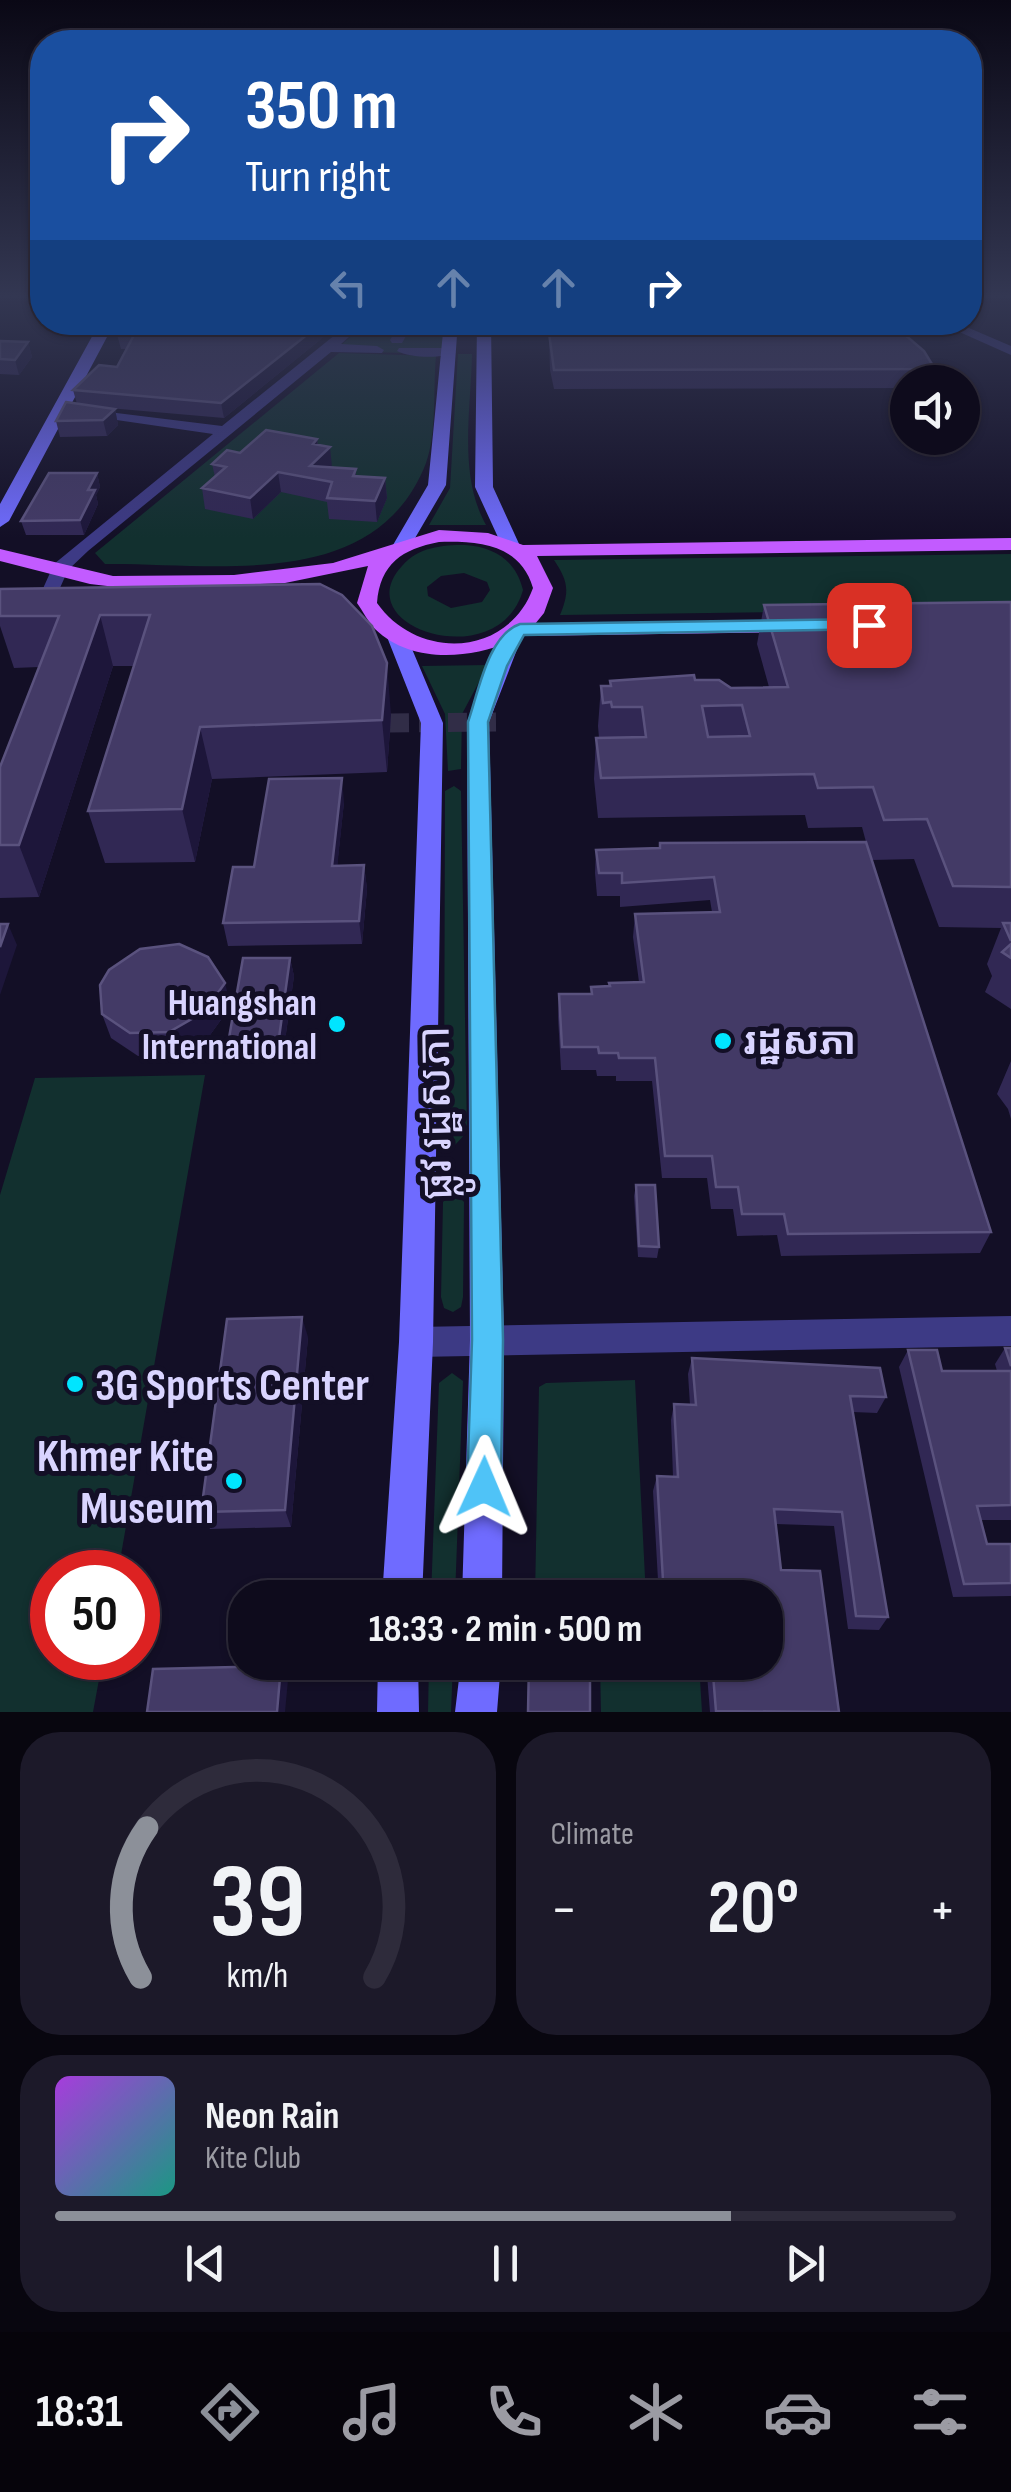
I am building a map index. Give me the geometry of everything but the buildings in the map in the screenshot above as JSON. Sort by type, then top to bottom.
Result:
[{"type":"main road","points":[[0,521],[77,378]]},
{"type":"main road","points":[[391,634],[372,616],[367,591],[374,570],[396,548],[437,486],[446,378]]},
{"type":"main road","points":[[483,378],[484,488],[515,549],[538,570],[543,588],[537,609],[516,632]]},
{"type":"main road","points":[[0,556],[39,559],[107,582],[272,581],[310,576],[396,548],[457,535],[515,549],[1011,544]]},
{"type":"main road","points":[[30,623],[63,611]]},
{"type":"main road","points":[[354,620],[391,634],[457,648],[516,632],[817,626]]},
{"type":"main road","name":"ផ្លូវ រដ្ឋសភា","points":[[482,1580],[487,1340],[478,722],[516,632]]},
{"type":"main road","name":"ផ្លូវ រដ្ឋសភា","points":[[391,634],[432,723],[416,1342],[403,1580]]},
{"type":"main road","points":[[398,1680],[398,1712]]},
{"type":"main road","points":[[476,1712],[479,1680]]},
{"type":"street","points":[[30,623],[60,568],[293,378]]},
{"type":"street","points":[[61,408],[227,431]]},
{"type":"street","points":[[416,1342],[1011,1331]]},
{"type":"green space","points":[[309,378],[435,378],[426,463],[402,505],[371,533],[332,552],[289,562],[243,566],[105,564],[95,553]]},
{"type":"green space","points":[[457,378],[471,378],[469,464],[477,506],[486,525],[429,525],[450,488]]},
{"type":"green space","points":[[476,546],[503,557],[515,571],[523,590],[509,616],[486,631],[459,637],[432,634],[409,624],[393,608],[390,588],[402,566],[415,555],[431,548]],"holes":[[[464,573],[487,582],[490,590],[482,602],[451,608],[428,596],[427,587],[441,576]]]},
{"type":"green space","points":[[1011,554],[1011,609],[560,615],[566,586],[554,560]]},
{"type":"green space","points":[[488,665],[462,714],[461,769],[448,771],[445,714],[422,666]]},
{"type":"green space","points":[[454,786],[461,791],[467,1132],[455,1145],[444,1133],[445,791]]},
{"type":"green space","name":"3G Sports Center","points":[[205,1075],[122,1550],[30,1550],[30,1680],[99,1680],[93,1712],[0,1712],[0,1195],[35,1078]]},
{"type":"green space","points":[[454,1191],[464,1202],[463,1297],[461,1307],[453,1312],[444,1308],[441,1297],[443,1202]]},
{"type":"green space","points":[[452,1373],[463,1381],[456,1580],[432,1580],[439,1383]]},
{"type":"green space","points":[[635,1380],[645,1580],[535,1580],[539,1387],[546,1383]]},
{"type":"green space","points":[[429,1680],[452,1680],[451,1712],[428,1712]]},
{"type":"green space","points":[[600,1680],[700,1680],[702,1712],[601,1712]]},
{"type":"tunnel","points":[[390,723],[505,722]]},
{"type":"place","name":"Huangshan International","points":[[337,1024]]},
{"type":"place","name":"រដ្ឋសភា","points":[[723,1041]]},
{"type":"place","name":"3G Sports Center","points":[[75,1384]]},
{"type":"place","name":"Khmer Kite Museum","points":[[234,1481]]},
{"type":"route","points":[[484,1487],[487,1340],[478,722],[497,666],[513,634],[520,630],[869,625]]}]
